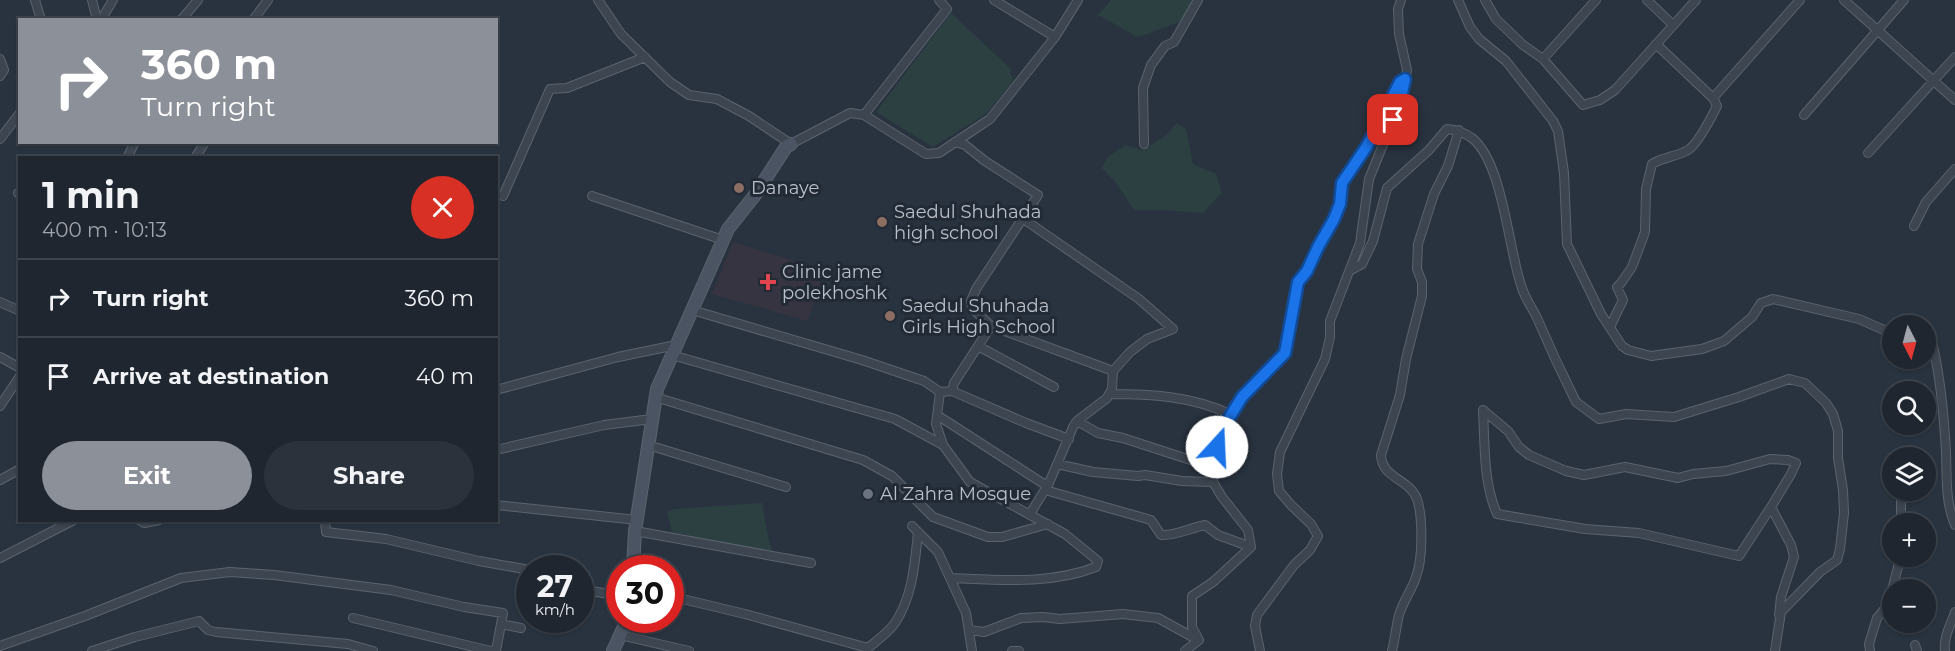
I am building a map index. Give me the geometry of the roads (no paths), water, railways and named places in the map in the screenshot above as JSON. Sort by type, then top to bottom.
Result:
[{"type":"street","points":[[35,0],[40,18]]},
{"type":"street","points":[[92,0],[98,18]]},
{"type":"street","points":[[100,18],[113,0]]},
{"type":"street","points":[[183,18],[198,0]]},
{"type":"street","points":[[255,17],[268,0]]},
{"type":"street","points":[[598,0],[621,34],[670,82],[689,95],[717,99],[749,116],[791,144]]},
{"type":"street","points":[[864,115],[947,9],[939,0]]},
{"type":"street","points":[[994,0],[1055,37]]},
{"type":"street","points":[[634,555],[636,525],[657,389],[728,228],[755,195],[786,147],[850,113],[864,115],[926,154],[939,153],[990,119],[1055,37],[1078,0]]},
{"type":"street","points":[[1144,144],[1143,88],[1151,65],[1165,46],[1174,42],[1198,0]]},
{"type":"street","points":[[1260,651],[1255,626],[1257,615],[1294,565],[1311,550],[1318,536],[1311,524],[1291,506],[1279,491],[1277,474],[1280,452],[1324,359],[1330,337],[1330,321],[1360,243],[1370,179],[1401,98],[1407,70],[1399,34],[1398,9],[1401,0]]},
{"type":"street","points":[[1458,0],[1470,27],[1479,39],[1506,61],[1553,121],[1558,131],[1564,173],[1567,244],[1601,314],[1622,346],[1628,350],[1651,356],[1690,352],[1724,341],[1752,317],[1761,303],[1773,299],[1859,319],[1882,328]]},
{"type":"street","points":[[1485,0],[1496,19],[1523,45],[1543,59],[1583,105],[1600,100],[1615,90],[1696,0]]},
{"type":"street","points":[[1543,59],[1596,0]]},
{"type":"street","points":[[1647,0],[1673,25]]},
{"type":"street","points":[[1713,98],[1800,0]]},
{"type":"street","points":[[1844,0],[1955,100]]},
{"type":"street","points":[[1804,115],[1904,0]]},
{"type":"street","points":[[1610,327],[1623,300],[1617,286],[1632,267],[1645,232],[1646,189],[1652,164],[1690,149],[1717,106],[1713,98],[1656,44]]},
{"type":"street","points":[[503,196],[550,89],[567,88],[645,57]]},
{"type":"street","points":[[1868,153],[1955,57]]},
{"type":"street","points":[[0,58],[4,70],[0,76]]},
{"type":"street","points":[[1251,547],[1248,530],[1213,482],[1212,467],[1223,428],[1242,397],[1285,353],[1298,282],[1307,271],[1334,219],[1340,204],[1342,183],[1367,146],[1400,82],[1405,79]]},
{"type":"street","points":[[0,138],[18,115]]},
{"type":"street","points":[[1351,270],[1362,264],[1373,241],[1387,188],[1429,150],[1447,129],[1459,130],[1473,139],[1483,150],[1500,188],[1512,257],[1521,288],[1576,402],[1585,410],[1599,419],[1626,414],[1674,417],[1739,398],[1789,379],[1806,383],[1830,408],[1838,431],[1838,458],[1844,513],[1840,549],[1837,560],[1820,572],[1789,601],[1781,612],[1779,621]]},
{"type":"street","points":[[1392,651],[1400,614],[1418,571],[1420,515],[1417,497],[1413,491],[1389,474],[1382,465],[1380,455],[1400,395],[1406,359],[1422,296],[1422,282],[1417,269],[1418,244],[1434,194],[1448,166],[1459,130]]},
{"type":"street","points":[[955,142],[965,145],[985,161],[1038,195],[970,301],[973,309],[990,326],[1113,371]]},
{"type":"street","points":[[1914,226],[1926,202],[1955,169]]},
{"type":"street","points":[[592,196],[723,240]]},
{"type":"street","points":[[1022,218],[1139,298],[1173,329],[1159,333],[1137,345],[1113,371],[1112,389],[1098,406],[1077,421],[1046,488],[1030,514]]},
{"type":"street","points":[[0,302],[18,310]]},
{"type":"street","points":[[692,310],[862,360],[924,381],[940,392],[952,391],[1069,439]]},
{"type":"street","points":[[952,391],[954,383],[990,326]]},
{"type":"street","points":[[978,346],[1054,387]]},
{"type":"street","points":[[498,389],[618,357],[674,350],[895,419],[943,444]]},
{"type":"street","points":[[0,357],[18,367]]},
{"type":"street","points":[[1936,361],[1943,397],[1955,525]]},
{"type":"street","points":[[0,406],[18,379]]},
{"type":"street","points":[[940,392],[936,424],[943,444],[970,482],[1065,534],[1098,561],[1096,567],[1079,573],[1021,581],[950,578]]},
{"type":"street","points":[[1109,394],[1148,394],[1167,397],[1208,404],[1230,414]]},
{"type":"street","points":[[655,397],[863,459],[892,476],[933,518],[988,537],[1002,537],[1048,524]]},
{"type":"street","points":[[1483,410],[1508,431],[1519,447],[1529,455],[1566,471],[1584,475],[1625,467],[1678,478],[1726,471],[1770,459],[1796,463],[1771,507],[1738,556],[1639,533],[1585,529],[1497,514],[1490,499],[1483,410]]},
{"type":"street","points":[[937,415],[1046,488],[1150,520],[1161,535],[1170,535],[1205,525],[1218,535],[1251,547]]},
{"type":"street","points":[[498,450],[604,425],[652,419]]},
{"type":"street","points":[[1077,421],[1098,433],[1123,438],[1212,467]]},
{"type":"street","points":[[648,445],[786,487]]},
{"type":"street","points":[[1057,464],[1093,472],[1145,475],[1196,483],[1213,482]]},
{"type":"street","points":[[0,480],[18,470]]},
{"type":"street","points":[[498,505],[636,525],[811,563]]},
{"type":"street","points":[[1771,507],[1791,545],[1794,557],[1781,597],[1775,651]]},
{"type":"street","points":[[0,558],[70,522]]},
{"type":"street","points":[[325,522],[326,532],[386,539],[516,568]]},
{"type":"street","points":[[684,599],[867,648],[895,624],[906,600],[913,573],[915,529],[938,552],[966,613],[972,651]]},
{"type":"street","points":[[1199,640],[1192,627],[1191,596],[1213,582],[1251,547]]},
{"type":"street","points":[[1870,651],[1874,625],[1888,605],[1898,567]]},
{"type":"street","points":[[0,646],[181,578],[230,572],[274,575],[391,590],[464,607],[503,613],[494,651],[353,618]]},
{"type":"street","points":[[1945,651],[1947,633],[1955,612]]},
{"type":"street","points":[[970,630],[984,632],[1022,618],[1060,619],[1124,614],[1158,618],[1199,640]]},
{"type":"street","points":[[92,651],[135,637],[199,621],[208,630],[216,632],[348,644],[374,651]]},
{"type":"street","points":[[501,624],[516,627]]},
{"type":"street","points":[[613,651],[621,635],[689,651]]},
{"type":"street","points":[[1185,651],[1199,640]]},
{"type":"street","points":[[1012,651],[1019,651]]},
{"type":"place","name":"Danaye","points":[[739,188]]},
{"type":"place","name":"Saedul Shuhada high school","points":[[882,222]]},
{"type":"place","name":"Clinic jame polekhoshk","points":[[768,282]]},
{"type":"place","name":"Saedul Shuhada Girls High School","points":[[890,316]]},
{"type":"place","name":"Al Zahra Mosque","points":[[868,494]]}]
